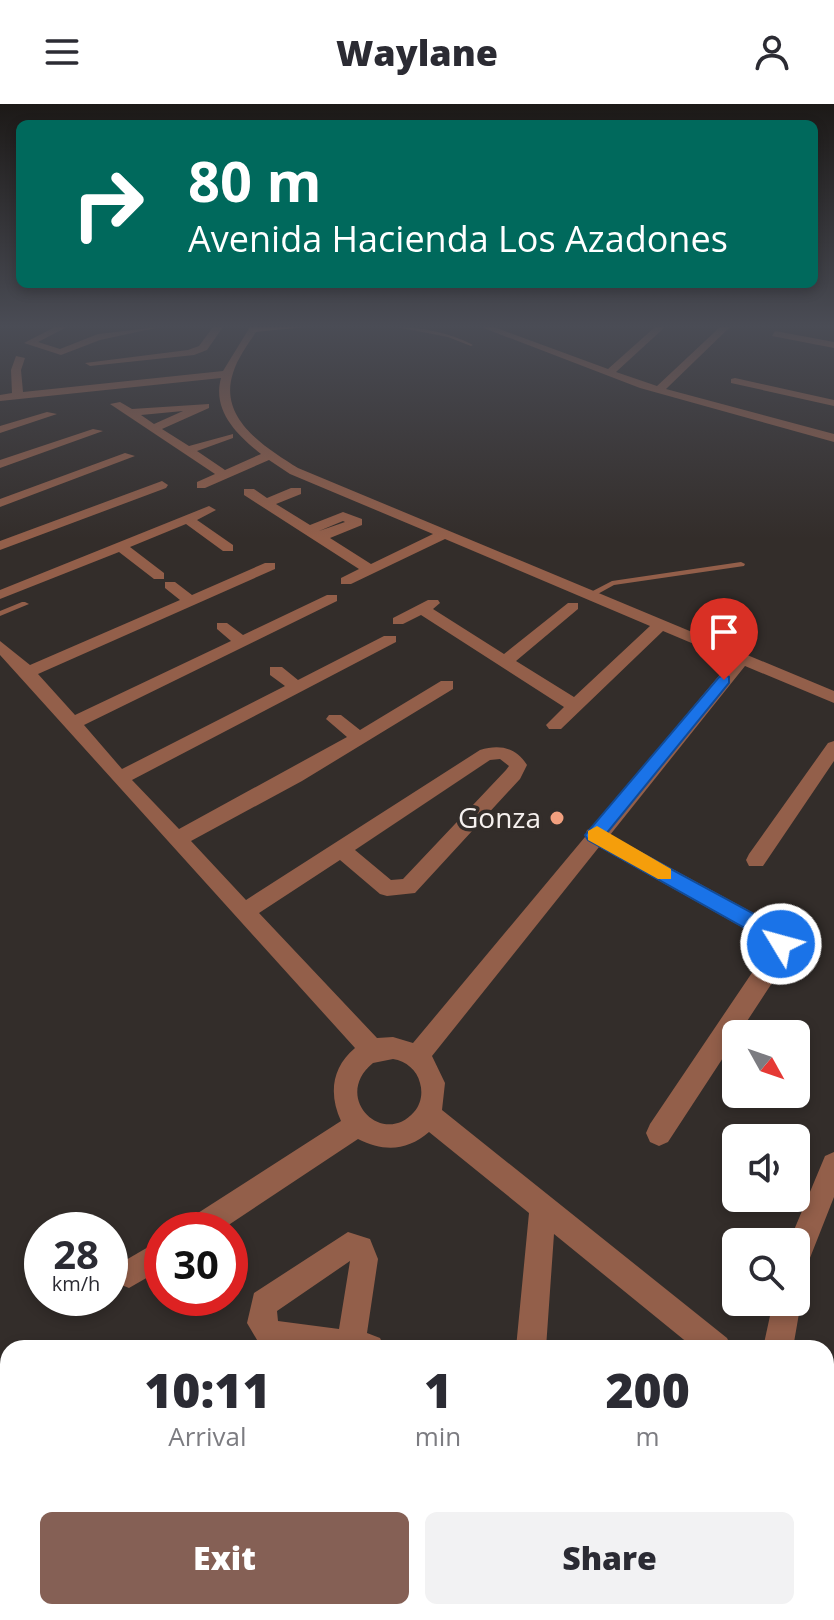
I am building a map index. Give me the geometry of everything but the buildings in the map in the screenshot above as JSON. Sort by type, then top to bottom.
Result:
[{"type":"street","points":[[223,398],[232,419],[249,440],[294,471],[834,697]]},
{"type":"street","points":[[687,398],[834,438]]},
{"type":"street","points":[[810,398],[834,403]]},
{"type":"street","points":[[116,404],[225,475]]},
{"type":"street","points":[[130,413],[205,406],[153,428]]},
{"type":"street","points":[[0,430],[51,414]]},
{"type":"street","points":[[0,464],[97,431]]},
{"type":"street","points":[[187,451],[229,436]]},
{"type":"street","points":[[5,449],[18,458]]},
{"type":"street","points":[[201,485],[270,455]]},
{"type":"street","points":[[0,503],[129,456]]},
{"type":"street","points":[[37,475],[50,485]]},
{"type":"street","points":[[0,546],[162,485]]},
{"type":"street","points":[[266,503],[296,491]]},
{"type":"street","points":[[249,492],[369,569]]},
{"type":"street","points":[[0,595],[209,510]]},
{"type":"street","points":[[187,519],[228,548]]},
{"type":"street","points":[[346,581],[445,534]]},
{"type":"street","points":[[120,546],[190,601]]},
{"type":"street","points":[[28,672],[270,566]]},
{"type":"street","points":[[71,724],[332,598]]},
{"type":"street","points":[[398,621],[427,606],[575,706]]},
{"type":"street","points":[[506,661],[573,606]]},
{"type":"street","points":[[555,725],[661,624]]},
{"type":"street","points":[[222,626],[242,642]]},
{"type":"street","points":[[120,778],[390,639]]},
{"type":"street","points":[[0,646],[28,672],[176,840],[373,1051]]},
{"type":"street","points":[[417,1056],[594,835],[743,658]]},
{"type":"street","points":[[276,671],[298,688]]},
{"type":"street","points":[[176,840],[447,685]]},
{"type":"street","points":[[335,719],[359,738]]},
{"type":"street","points":[[756,860],[834,747]]},
{"type":"street","points":[[244,912],[486,754],[501,752],[512,756],[518,765],[514,774],[408,887],[399,890],[387,888],[342,850]]},
{"type":"street","points":[[594,835],[773,934],[781,944],[779,953],[659,1133]]},
{"type":"street","points":[[403,1050],[417,1056],[429,1070],[434,1085],[427,1114],[416,1126],[388,1136],[372,1133],[358,1125],[344,1102],[348,1072],[373,1051],[403,1050]]},
{"type":"street","points":[[427,1114],[707,1340]]},
{"type":"street","points":[[225,1212],[358,1125]]},
{"type":"street","points":[[808,1228],[834,1165]]},
{"type":"street","points":[[532,1340],[543,1207]]},
{"type":"street","points":[[129,1274],[144,1264]]},
{"type":"street","points":[[780,1340],[784,1316]]},
{"type":"lane","points":[[591,594],[612,583],[741,564]]},
{"type":"lane","points":[[0,614],[25,604]]},
{"type":"slow traffic","points":[[597,832],[594,835],[664,874]]},
{"type":"place","name":"Gonza","points":[[557,818]]},
{"type":"route","points":[[724,680],[594,835],[773,934],[781,944]]}]
